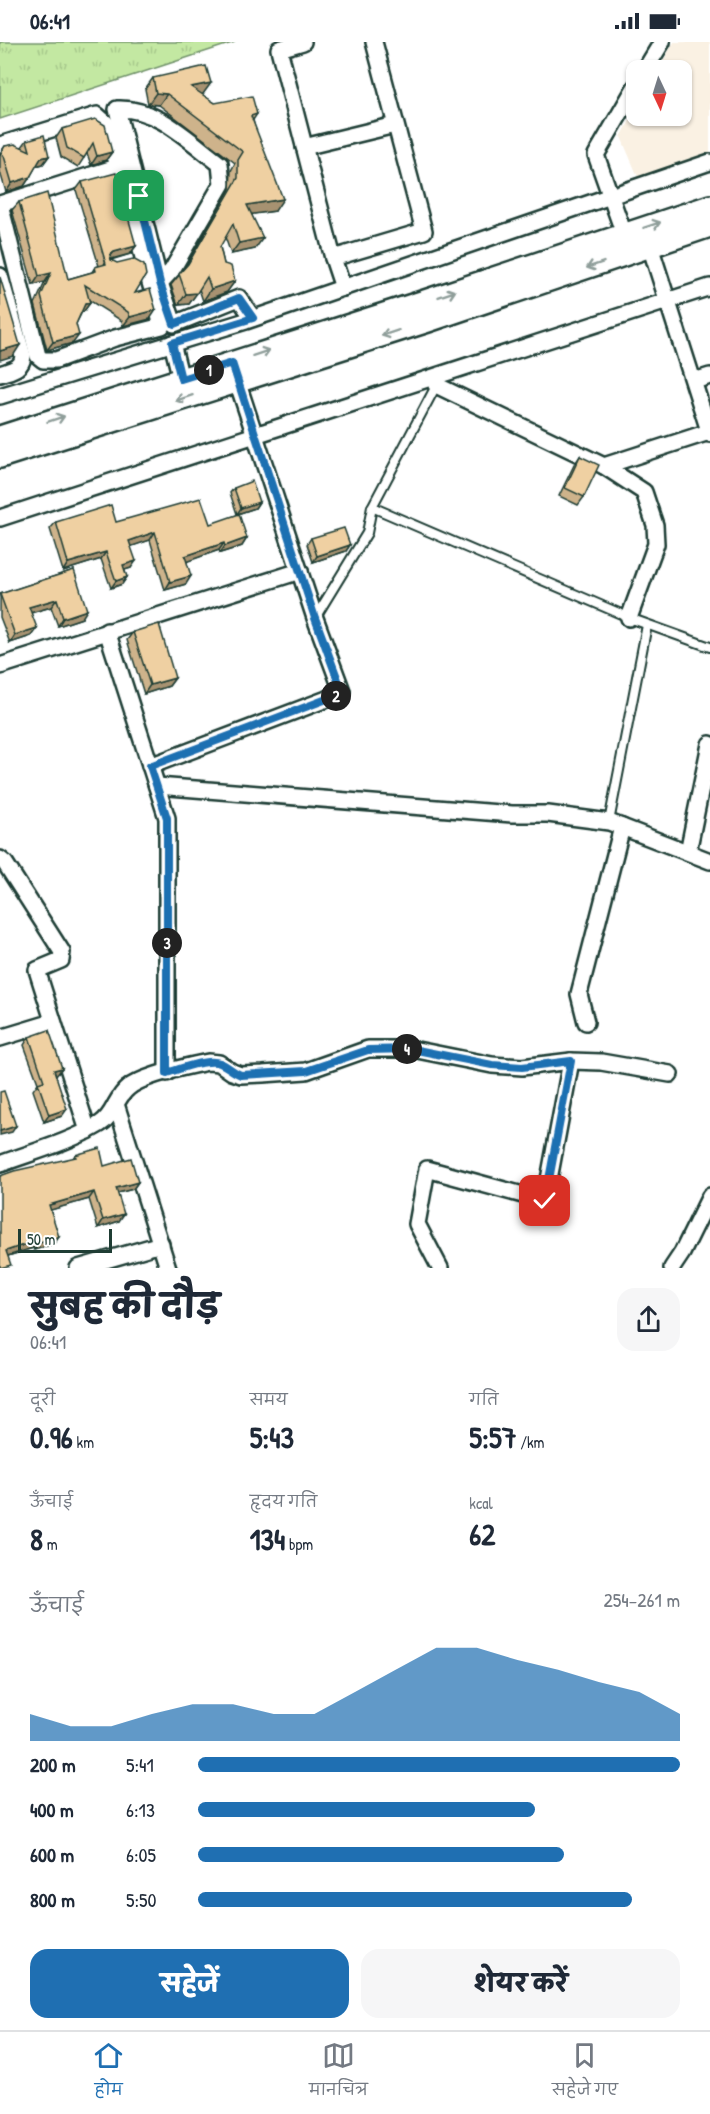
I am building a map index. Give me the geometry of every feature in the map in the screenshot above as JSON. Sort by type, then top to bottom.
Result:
[{"type":"street","points":[[303,42],[279,49],[333,258],[343,288]]},
{"type":"street","points":[[333,258],[423,231],[374,42]]},
{"type":"street","points":[[651,60],[662,42]]},
{"type":"street","points":[[624,234],[596,155],[626,103]]},
{"type":"street","points":[[160,283],[172,270],[222,184],[220,164],[153,115],[132,108],[117,109],[160,283],[174,324],[239,298],[253,318]]},
{"type":"street","points":[[0,145],[97,115],[106,123],[117,167],[137,258],[162,326],[115,338],[56,360],[43,360],[38,356],[0,204],[117,167]]},
{"type":"street","points":[[304,147],[396,125]]},
{"type":"street","points":[[0,396],[253,318],[710,162]]},
{"type":"street","points":[[0,457],[624,234],[710,206]]},
{"type":"street","points":[[0,437],[181,379],[235,372],[428,321],[710,225]]},
{"type":"street","points":[[604,466],[710,433],[650,246]]},
{"type":"street","points":[[0,276],[23,356],[19,367],[0,374]]},
{"type":"street","points":[[0,518],[255,435],[439,380],[710,287]]},
{"type":"street","points":[[115,338],[123,358]]},
{"type":"street","points":[[172,343],[181,379]]},
{"type":"street","points":[[88,349],[94,367]]},
{"type":"street","points":[[150,766],[340,694],[341,688],[315,618],[235,372]]},
{"type":"street","points":[[694,381],[710,376]]},
{"type":"street","points":[[439,380],[604,466],[644,492],[655,525],[656,544],[629,618]]},
{"type":"street","points":[[0,666],[300,571]]},
{"type":"street","points":[[107,631],[167,818],[167,1073]]},
{"type":"street","points":[[688,852],[710,744]]},
{"type":"street","points":[[157,786],[501,813],[548,814],[615,825],[710,861]]},
{"type":"street","points":[[586,1023],[579,994],[615,825]]},
{"type":"street","points":[[0,859],[5,863],[62,952],[61,960],[37,969],[88,1131]]},
{"type":"street","points":[[0,1038],[53,1022]]},
{"type":"street","points":[[0,1164],[88,1131],[103,1123],[128,1088],[167,1073],[207,1062],[219,1063],[241,1075],[306,1071],[368,1050],[412,1049],[482,1063],[522,1067],[571,1061],[601,1062],[670,1074]]},
{"type":"street","points":[[440,1268],[417,1224],[427,1169],[545,1201],[571,1061]]},
{"type":"street","points":[[116,1104],[168,1268]]},
{"type":"street","points":[[672,1268],[710,1196]]},
{"type":"street","points":[[78,1268],[161,1244]]},
{"type":"lane","points":[[315,618],[367,533],[372,507],[439,380]]},
{"type":"lane","points":[[372,507],[629,618],[710,647]]},
{"type":"lane","points":[[615,825],[647,624]]},
{"type":"shaded area","points":[[674,42],[710,42],[710,156],[641,184],[621,137],[627,126],[692,126],[692,60],[664,60]]},
{"type":"green space","points":[[0,42],[235,42],[0,119]]},
{"type":"building","points":[[206,66],[211,83],[191,87],[215,103],[252,96],[257,114],[251,116],[283,199],[247,205],[263,238],[239,243],[233,224],[220,247],[224,264],[231,266],[235,281],[211,289],[207,277],[197,293],[186,294],[179,274],[188,264],[238,178],[238,160],[243,152],[167,94],[156,93],[153,78]]},
{"type":"building","points":[[95,119],[105,125],[112,152],[97,156],[93,143],[84,158],[67,148],[62,129]]},
{"type":"building","points":[[44,135],[49,156],[41,158],[30,177],[12,183],[4,156],[0,155],[5,146],[15,144],[30,151],[27,140]]},
{"type":"building","points":[[116,173],[136,246],[114,252],[110,255],[111,260],[117,263],[133,259],[144,265],[146,275],[135,293],[150,289],[156,310],[130,317],[128,312],[85,285],[90,303],[85,304],[76,324],[79,335],[53,342],[41,296],[51,273],[39,276],[19,202],[47,193],[68,279],[96,271],[95,267],[106,264],[82,182]]},
{"type":"building","points":[[0,277],[20,345],[0,351]]},
{"type":"building","points":[[580,456],[599,465],[584,497],[565,488]]},
{"type":"building","points":[[252,481],[259,502],[241,508],[234,488]]},
{"type":"building","points":[[201,498],[210,524],[239,514],[247,538],[185,556],[191,576],[170,582],[155,532],[129,541],[136,561],[123,565],[127,577],[116,581],[106,552],[68,563],[56,522],[111,505],[116,522]]},
{"type":"building","points":[[344,528],[350,545],[317,556],[311,538]]},
{"type":"building","points":[[74,570],[87,610],[63,618],[57,599],[29,607],[37,628],[15,635],[0,594]]},
{"type":"building","points":[[159,624],[175,678],[150,685],[133,632]]},
{"type":"building","points":[[49,1030],[62,1068],[54,1070],[67,1109],[49,1115],[38,1083],[44,1081],[29,1037]]},
{"type":"building","points":[[4,1091],[16,1126],[0,1131],[0,1092]]},
{"type":"building","points":[[100,1148],[104,1166],[131,1158],[138,1182],[116,1188],[124,1214],[103,1220],[94,1192],[49,1205],[59,1237],[39,1243],[38,1240],[6,1251],[11,1265],[0,1268],[0,1176],[76,1157],[75,1155]]},
{"type":"route","points":[[139,196],[160,283],[174,324],[239,298],[253,318],[172,343],[176,363],[181,379],[232,363],[315,618],[342,691],[340,694],[150,766],[167,818],[167,1073],[207,1062],[219,1063],[241,1075],[306,1071],[368,1050],[412,1049],[492,1065],[522,1067],[571,1061],[545,1201]]}]
